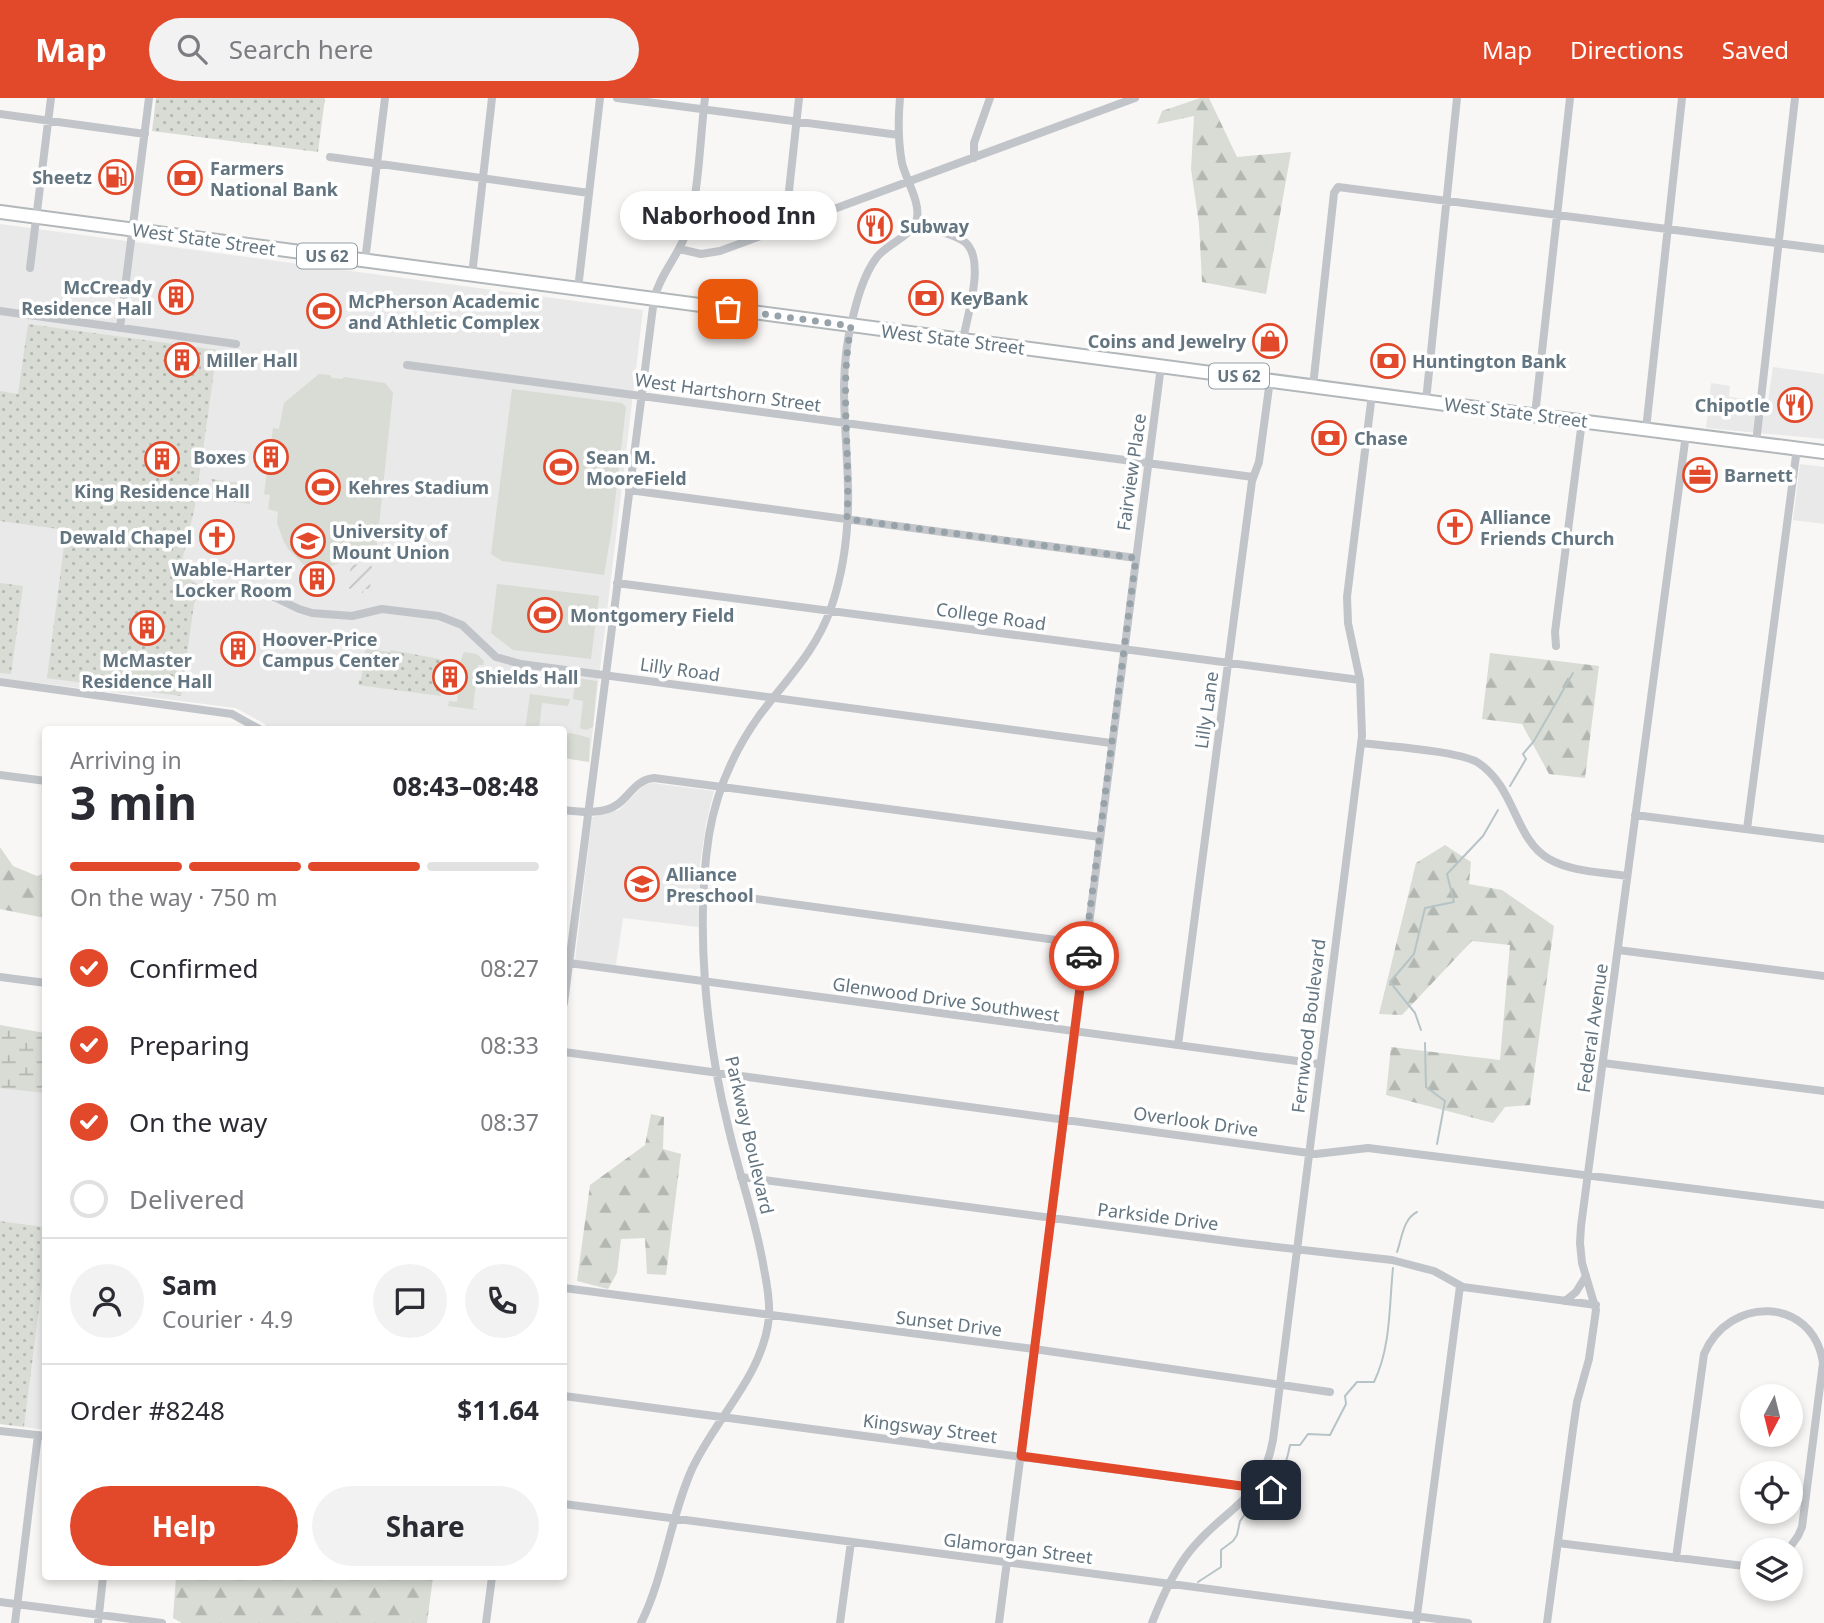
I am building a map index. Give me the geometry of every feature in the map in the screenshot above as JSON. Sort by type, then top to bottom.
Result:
[{"type":"highway","name":"West State Street","points":[[0,212],[1824,452]]},
{"type":"street","points":[[30,268],[51,98]]},
{"type":"street","points":[[120,328],[149,98]]},
{"type":"street","points":[[365,261],[385,98]]},
{"type":"street","points":[[472,275],[492,98]]},
{"type":"street","points":[[578,289],[600,98]]},
{"type":"street","points":[[617,98],[899,135]]},
{"type":"street","points":[[567,979],[654,299],[658,285],[679,250],[692,212],[705,98]]},
{"type":"street","points":[[785,228],[799,98]]},
{"type":"street","points":[[900,98],[899,135],[908,182],[917,207],[915,223],[959,238],[975,255],[976,269],[963,340]]},
{"type":"street","points":[[974,158],[974,142],[990,98]]},
{"type":"street","points":[[1109,108],[1110,98]]},
{"type":"street","points":[[679,250],[711,253],[1135,98]]},
{"type":"street","points":[[1426,401],[1457,98]]},
{"type":"street","points":[[1535,415],[1570,98]]},
{"type":"street","points":[[1646,429],[1682,98]]},
{"type":"street","points":[[1756,443],[1795,98]]},
{"type":"street","points":[[0,114],[145,134]]},
{"type":"street","points":[[330,157],[589,193]]},
{"type":"street","points":[[1312,386],[1336,188],[1824,249]]},
{"type":"street","name":"Parkway Boulevard","points":[[641,1623],[657,1583],[691,1471],[757,1359],[769,1315],[760,1248],[716,1073],[706,983],[705,892],[709,834],[722,787],[744,739],[805,659],[820,635],[830,610],[840,572],[847,519],[844,424],[846,356],[851,326],[862,289],[874,262],[886,247],[907,233],[915,223]]},
{"type":"street","points":[[0,311],[236,344]]},
{"type":"street","name":"West Hartshorn Street","points":[[407,365],[1253,477]]},
{"type":"street","name":"Fairview Place","points":[[999,1623],[1161,366]]},
{"type":"street","name":"Lilly Lane","points":[[1178,1045],[1253,477],[1259,463],[1270,380]]},
{"type":"street","name":"Fernwood Boulevard","points":[[1152,1623],[1169,1584],[1196,1545],[1255,1488],[1270,1455],[1361,743],[1363,706],[1348,622],[1347,582],[1372,394]]},
{"type":"street","points":[[1556,646],[1555,632],[1582,421]]},
{"type":"street","name":"Federal Avenue","points":[[1547,1623],[1577,1402],[1590,1359],[1596,1305],[1586,1276],[1580,1243],[1686,434]]},
{"type":"street","points":[[1747,829],[1797,448]]},
{"type":"street","points":[[629,490],[1136,558]]},
{"type":"street","name":"College Road","points":[[617,583],[1360,680]]},
{"type":"street","name":"Lilly Road","points":[[265,589],[290,605],[312,613],[352,616],[382,609],[439,616],[462,625],[489,652],[507,662],[1111,743]]},
{"type":"street","points":[[0,682],[232,715],[253,726]]},
{"type":"street","points":[[1361,743],[1474,761],[1497,781],[1508,796],[1526,835],[1547,858],[1575,868],[1627,876]]},
{"type":"street","points":[[0,775],[42,780]]},
{"type":"street","points":[[567,810],[588,813],[605,810],[615,806],[637,785],[648,779],[1100,837]]},
{"type":"street","points":[[1635,815],[1824,839]]},
{"type":"street","points":[[705,892],[1086,944]]},
{"type":"street","points":[[1618,950],[1824,976]]},
{"type":"street","name":"Glenwood Drive Southwest","points":[[569,963],[1320,1064]]},
{"type":"street","points":[[0,977],[42,982]]},
{"type":"street","name":"Overlook Drive","points":[[567,1052],[1308,1153],[1326,1154],[1368,1148],[1824,1205]]},
{"type":"street","points":[[1603,1063],[1824,1091]]},
{"type":"street","name":"Parkside Drive","points":[[741,1177],[1404,1262],[1434,1272],[1460,1286],[1596,1305]]},
{"type":"street","points":[[1565,1301],[1576,1292],[1586,1276]]},
{"type":"street","points":[[1416,1620],[1460,1286]]},
{"type":"street","name":"Sunset Drive","points":[[567,1288],[1034,1349],[1331,1392]]},
{"type":"street","points":[[1676,1558],[1702,1368],[1708,1345],[1720,1329],[1740,1315],[1758,1311],[1779,1313],[1796,1319],[1811,1332],[1820,1349],[1823,1363],[1802,1527],[1797,1538]]},
{"type":"street","name":"Kingsway Street","points":[[567,1396],[1292,1493]]},
{"type":"street","points":[[0,1431],[42,1436],[15,1623]]},
{"type":"street","name":"Glamorgan Street","points":[[567,1504],[1008,1562],[1416,1620],[1468,1623]]},
{"type":"street","points":[[840,1623],[851,1542]]},
{"type":"street","points":[[1558,1543],[1740,1566]]},
{"type":"street","points":[[98,1619],[103,1580]]},
{"type":"street","points":[[486,1623],[492,1580]]},
{"type":"street","points":[[0,1602],[98,1619],[162,1623]]},
{"type":"shaded area","name":"University of Mount Union","points":[[0,224],[643,310],[589,762],[567,758],[567,726],[266,726],[236,708],[0,678]]},
{"type":"shaded area","points":[[1773,367],[1824,374],[1824,439],[1706,428],[1711,383],[1730,386],[1729,397],[1768,401]]},
{"type":"shaded area","points":[[1800,464],[1824,467],[1824,524],[1793,520]]},
{"type":"shaded area","points":[[351,564],[372,566],[370,589],[364,589],[363,593],[348,588]]},
{"type":"shaded area","name":"Alliance Preschool","points":[[652,783],[714,791],[700,864],[698,927],[623,918],[616,965],[575,960],[592,817],[619,810],[644,785]]},
{"type":"shaded area","points":[[0,1084],[42,1090],[42,1227],[0,1221]]},
{"type":"shaded area","points":[[42,1286],[42,1430],[24,1427]]},
{"type":"green space","points":[[156,98],[325,98],[318,152],[152,131]]},
{"type":"green space","points":[[1200,98],[1209,98],[1237,157],[1291,152],[1266,294],[1202,282],[1199,224],[1191,169],[1194,116],[1157,124],[1162,111]]},
{"type":"green space","points":[[28,324],[217,350],[195,506],[179,573],[201,586],[194,604],[181,696],[47,678],[66,530],[0,521],[0,391],[18,394]]},
{"type":"green space","name":"Kehres Stadium","points":[[319,374],[330,375],[332,378],[344,377],[385,383],[393,393],[375,562],[353,560],[331,567],[325,578],[334,580],[333,590],[324,589],[323,593],[302,590],[305,566],[284,542],[277,523],[278,512],[268,509],[270,495],[264,494],[273,428],[279,429],[284,403]]},
{"type":"green space","name":"Sean M. MooreField","points":[[512,389],[622,403],[626,407],[604,575],[502,561],[491,554]]},
{"type":"green space","points":[[211,479],[246,484],[250,504],[211,499]]},
{"type":"green space","points":[[0,583],[23,586],[11,674],[0,673]]},
{"type":"green space","name":"Montgomery Field","points":[[497,584],[599,596],[591,659],[513,650],[491,633]]},
{"type":"green space","points":[[391,650],[440,659],[443,662],[439,691],[441,696],[358,685],[365,651]]},
{"type":"green space","points":[[464,652],[477,654],[484,661],[483,665],[478,665],[473,708],[478,710],[448,706],[449,701],[457,702],[460,663]]},
{"type":"green space","points":[[1490,653],[1599,666],[1585,778],[1549,774],[1522,724],[1482,719]]},
{"type":"green space","points":[[529,671],[597,681],[593,727],[586,730],[580,728],[583,701],[573,699],[575,682],[527,676]]},
{"type":"green space","points":[[530,694],[570,699],[568,706],[542,703],[539,726],[526,726]]},
{"type":"green space","points":[[567,734],[590,738],[589,762],[567,758]]},
{"type":"green space","points":[[1445,845],[1471,862],[1469,884],[1502,890],[1554,926],[1530,1105],[1505,1107],[1493,1123],[1386,1095],[1391,1047],[1500,1060],[1510,945],[1472,941],[1402,1015],[1379,1014],[1416,863]]},
{"type":"green space","points":[[0,847],[13,866],[37,876],[42,874],[42,917],[0,909]]},
{"type":"green space","points":[[0,1025],[42,1032],[42,1093],[0,1088]]},
{"type":"green space","points":[[651,1114],[664,1117],[663,1149],[681,1154],[666,1275],[647,1274],[645,1238],[621,1239],[617,1273],[608,1289],[577,1281],[590,1185],[645,1145]]},
{"type":"green space","points":[[0,1221],[42,1227],[42,1286],[24,1427],[0,1424]]},
{"type":"green space","points":[[176,1580],[433,1580],[427,1623],[182,1623],[173,1618]]},
{"type":"waterway","points":[[1510,786],[1526,759],[1523,754],[1534,741],[1573,673]]},
{"type":"waterway","points":[[1421,1030],[1415,1013],[1390,982],[1414,954],[1425,908],[1454,902],[1447,874],[1483,836],[1498,810]]},
{"type":"waterway","points":[[1425,1043],[1426,1087],[1445,1101],[1437,1144]]},
{"type":"waterway","points":[[1397,1252],[1406,1224],[1417,1212]]},
{"type":"waterway","points":[[1270,1484],[1272,1476],[1285,1463],[1290,1445],[1300,1445],[1308,1434],[1330,1435],[1346,1404],[1345,1396],[1357,1382],[1374,1382],[1384,1355],[1393,1268]]},
{"type":"waterway","points":[[1198,1582],[1221,1567],[1221,1550],[1233,1541],[1240,1521],[1253,1503],[1263,1496]]},
{"type":"way so far","points":[[728,309],[851,326],[846,356],[844,406],[847,519],[1136,558],[1084,956]]},
{"type":"place","name":"Sheetz","points":[[116,177]]},
{"type":"place","name":"Farmers National Bank","points":[[185,178]]},
{"type":"place","name":"Subway","points":[[875,226]]},
{"type":"place","name":"McCready Residence Hall","points":[[176,297]]},
{"type":"place","name":"KeyBank","points":[[926,298]]},
{"type":"place","name":"Naborhood Inn","points":[[728,309]]},
{"type":"place","name":"McPherson Academic and Athletic Complex","points":[[324,311]]},
{"type":"place","name":"Coins and Jewelry","points":[[1270,341]]},
{"type":"place","name":"Miller Hall","points":[[182,360]]},
{"type":"place","name":"Huntington Bank","points":[[1388,361]]},
{"type":"place","name":"Chipotle","points":[[1795,405]]},
{"type":"place","name":"Chase","points":[[1329,438]]},
{"type":"place","name":"Boxes","points":[[271,457]]},
{"type":"place","name":"King Residence Hall","points":[[162,459]]},
{"type":"place","name":"Sean M. MooreField","points":[[561,467]]},
{"type":"place","name":"Barnett","points":[[1700,475]]},
{"type":"place","name":"Kehres Stadium","points":[[323,487]]},
{"type":"place","name":"Alliance Friends Church","points":[[1455,527]]},
{"type":"place","name":"Dewald Chapel","points":[[217,537]]},
{"type":"place","name":"University of Mount Union","points":[[308,541]]},
{"type":"place","name":"Wable-Harter Locker Room","points":[[317,579]]},
{"type":"place","name":"Montgomery Field","points":[[545,615]]},
{"type":"place","name":"McMaster Residence Hall","points":[[147,628]]},
{"type":"place","name":"Hoover-Price Campus Center","points":[[238,649]]},
{"type":"place","name":"Shields Hall","points":[[450,677]]},
{"type":"place","name":"Alliance Preschool","points":[[642,884]]},
{"type":"route","points":[[1084,956],[1021,1456],[1271,1490]]}]
